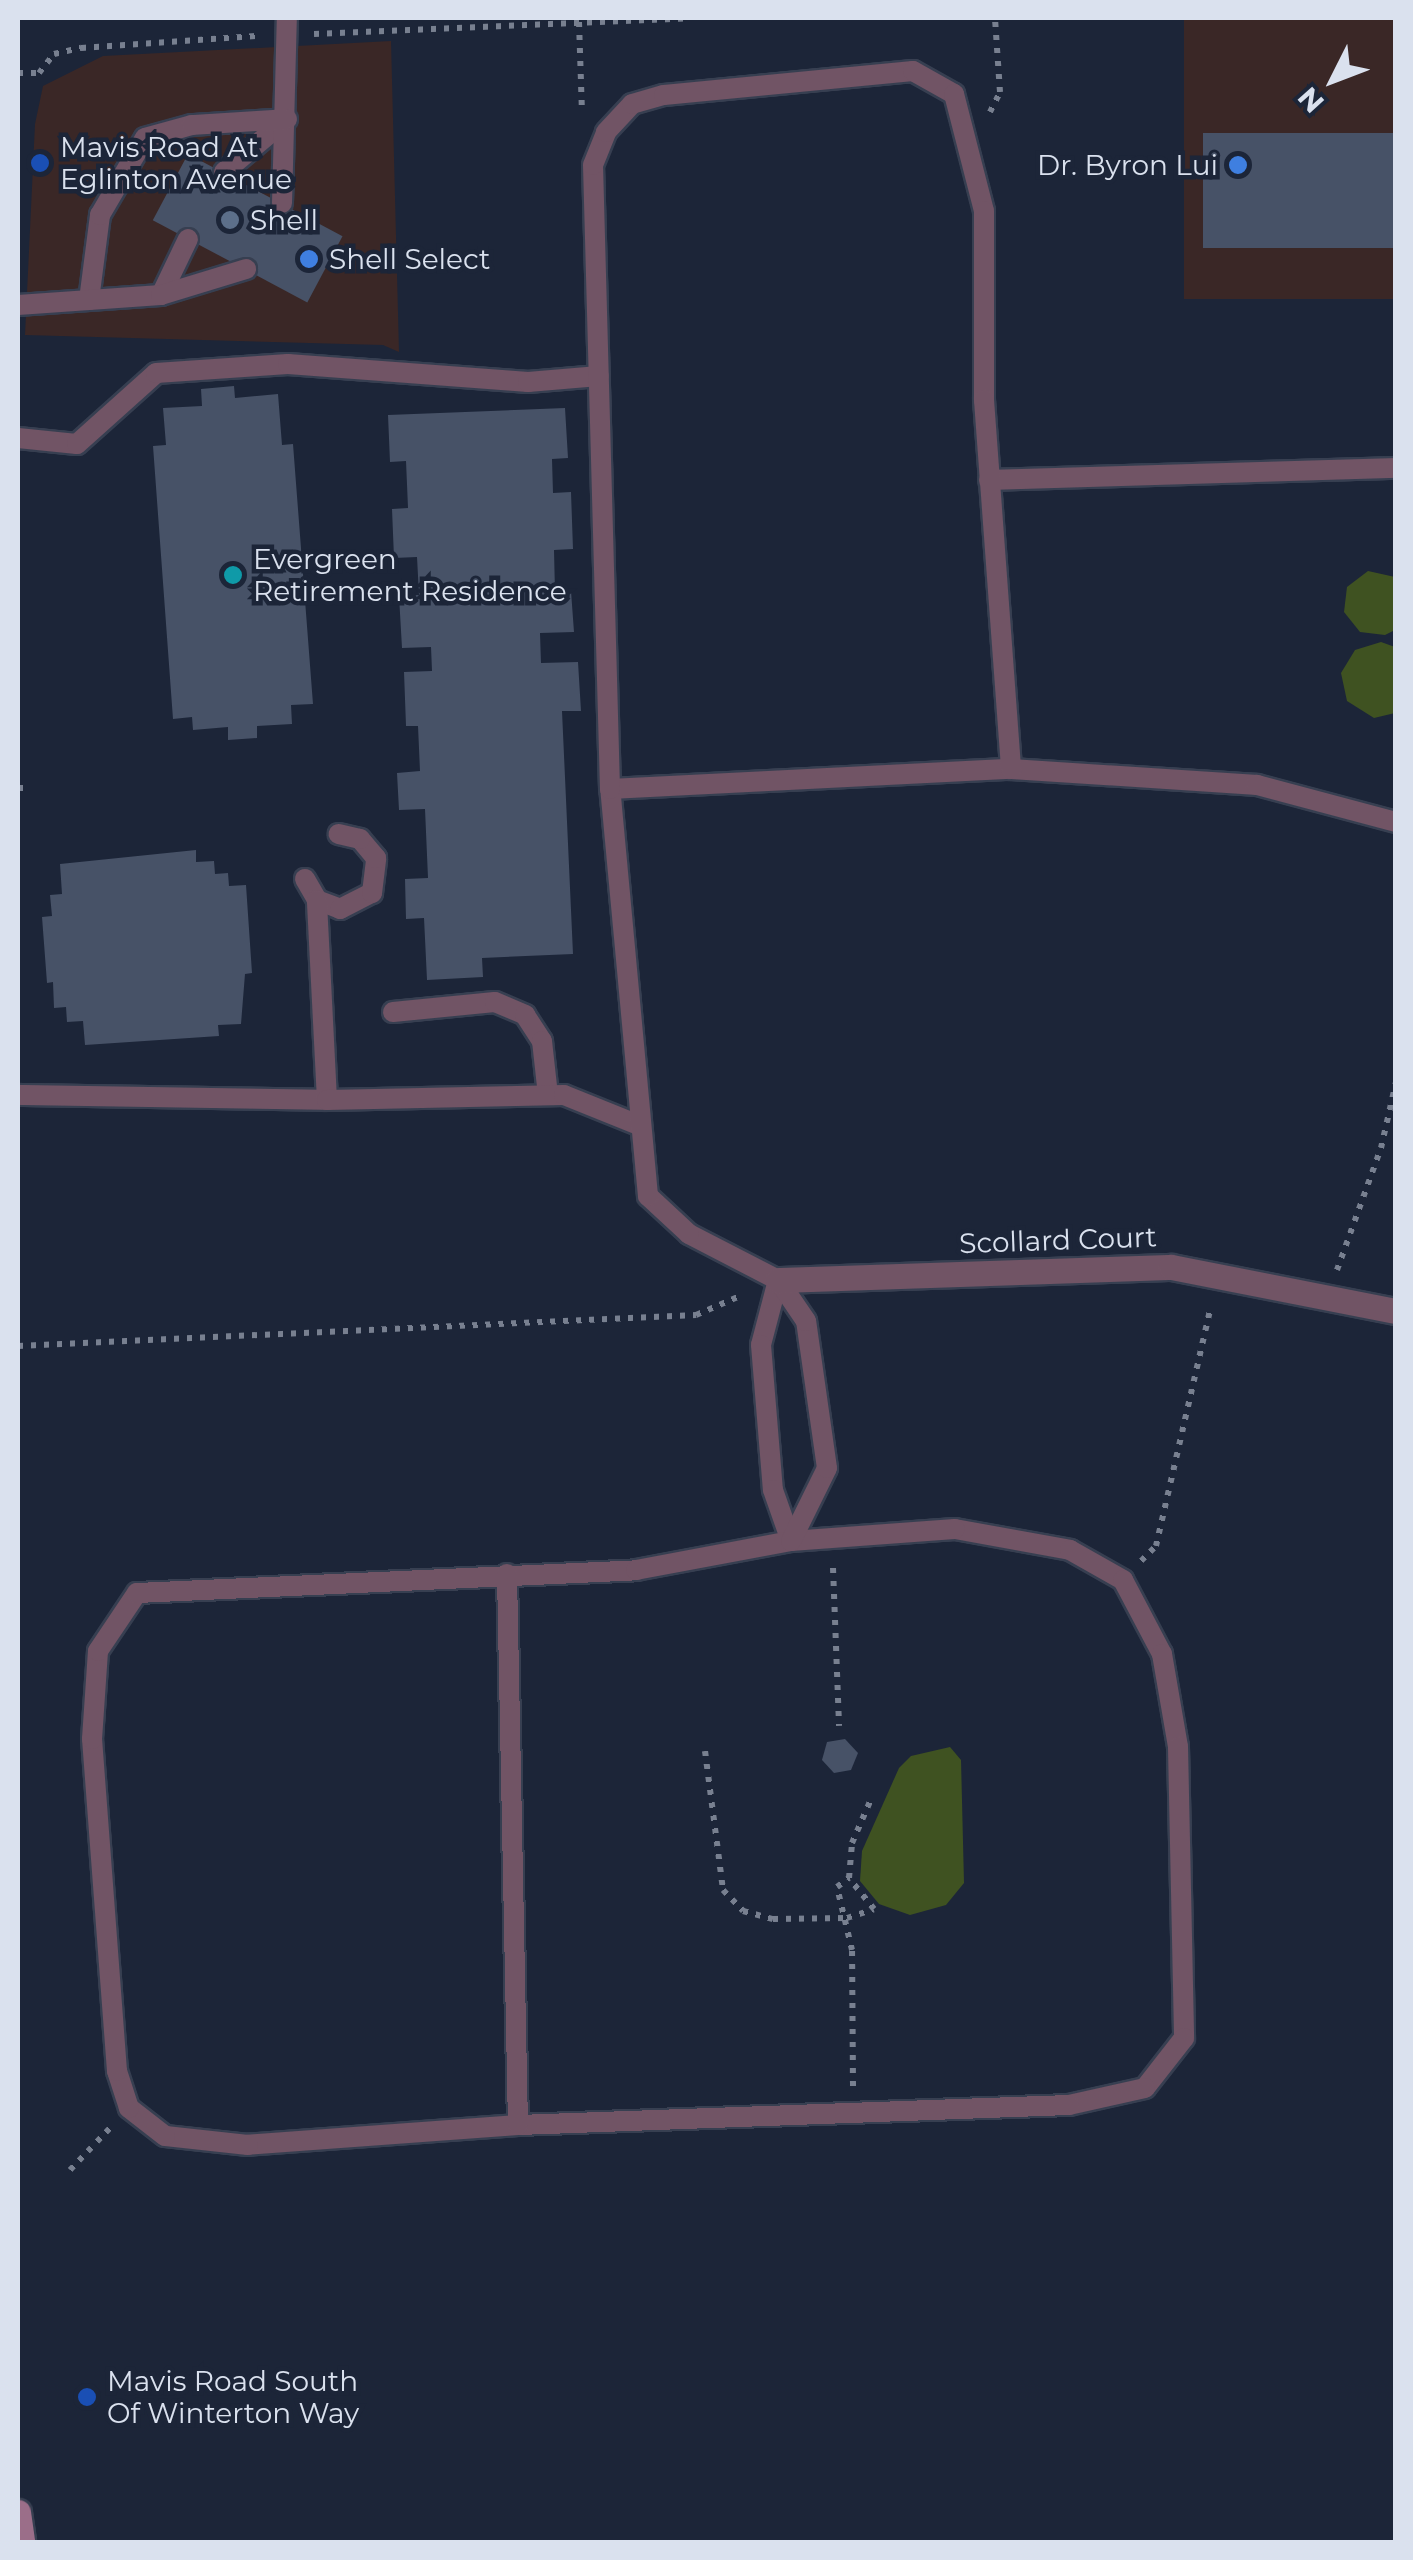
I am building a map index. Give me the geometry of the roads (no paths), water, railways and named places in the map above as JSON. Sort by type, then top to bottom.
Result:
[{"type":"main road","points":[[18,2512],[22,2542]]},
{"type":"street","name":"Scollard Court","points":[[778,1280],[1171,1267],[1396,1311]]},
{"type":"lane","points":[[282,203],[286,18]]},
{"type":"lane","points":[[791,1540],[827,1468],[806,1321],[778,1280],[690,1234],[648,1196],[610,789],[592,165],[606,132],[632,104],[664,95],[913,70],[954,94],[972,149],[984,211],[989,480],[1011,769]]},
{"type":"lane","points":[[224,172],[286,119]]},
{"type":"lane","points":[[89,300],[100,215],[145,138],[192,124],[286,119]]},
{"type":"lane","points":[[162,294],[188,239]]},
{"type":"lane","points":[[18,305],[162,294],[246,269]]},
{"type":"lane","points":[[18,438],[77,444],[156,372],[288,364],[528,382],[599,376]]},
{"type":"lane","points":[[989,480],[1396,468]]},
{"type":"lane","points":[[610,789],[1011,769],[1257,785],[1396,822]]},
{"type":"lane","points":[[317,900],[352,907],[377,883],[370,847],[339,834]]},
{"type":"lane","points":[[304,879],[317,900],[326,1100]]},
{"type":"lane","points":[[393,1012],[495,1002],[525,1015],[542,1041],[548,1095]]},
{"type":"lane","points":[[18,1095],[326,1100],[564,1095],[641,1126]]},
{"type":"lane","points":[[778,1280],[761,1345],[773,1490],[791,1540]]},
{"type":"lane","points":[[955,1530],[1051,1545],[1123,1580],[1162,1654],[1178,1747],[1184,2038],[1146,2088],[1070,2105],[518,2124],[248,2146],[166,2136],[130,2108],[117,2071],[92,1739],[98,1651],[136,1592],[636,1570],[791,1540],[955,1530]]},
{"type":"lane","points":[[508,1574],[518,2124]]},
{"type":"place","name":"Mavis Road At Eglinton Avenue","points":[[40,163]]},
{"type":"place","name":"Dr. Byron Lui","points":[[1238,165]]},
{"type":"place","name":"Shell","points":[[230,220]]},
{"type":"place","name":"Shell Select","points":[[309,259]]},
{"type":"place","name":"Evergreen Retirement Residence","points":[[233,575]]},
{"type":"place","name":"Mavis Road South Of Winterton Way","points":[[87,2397]]}]
